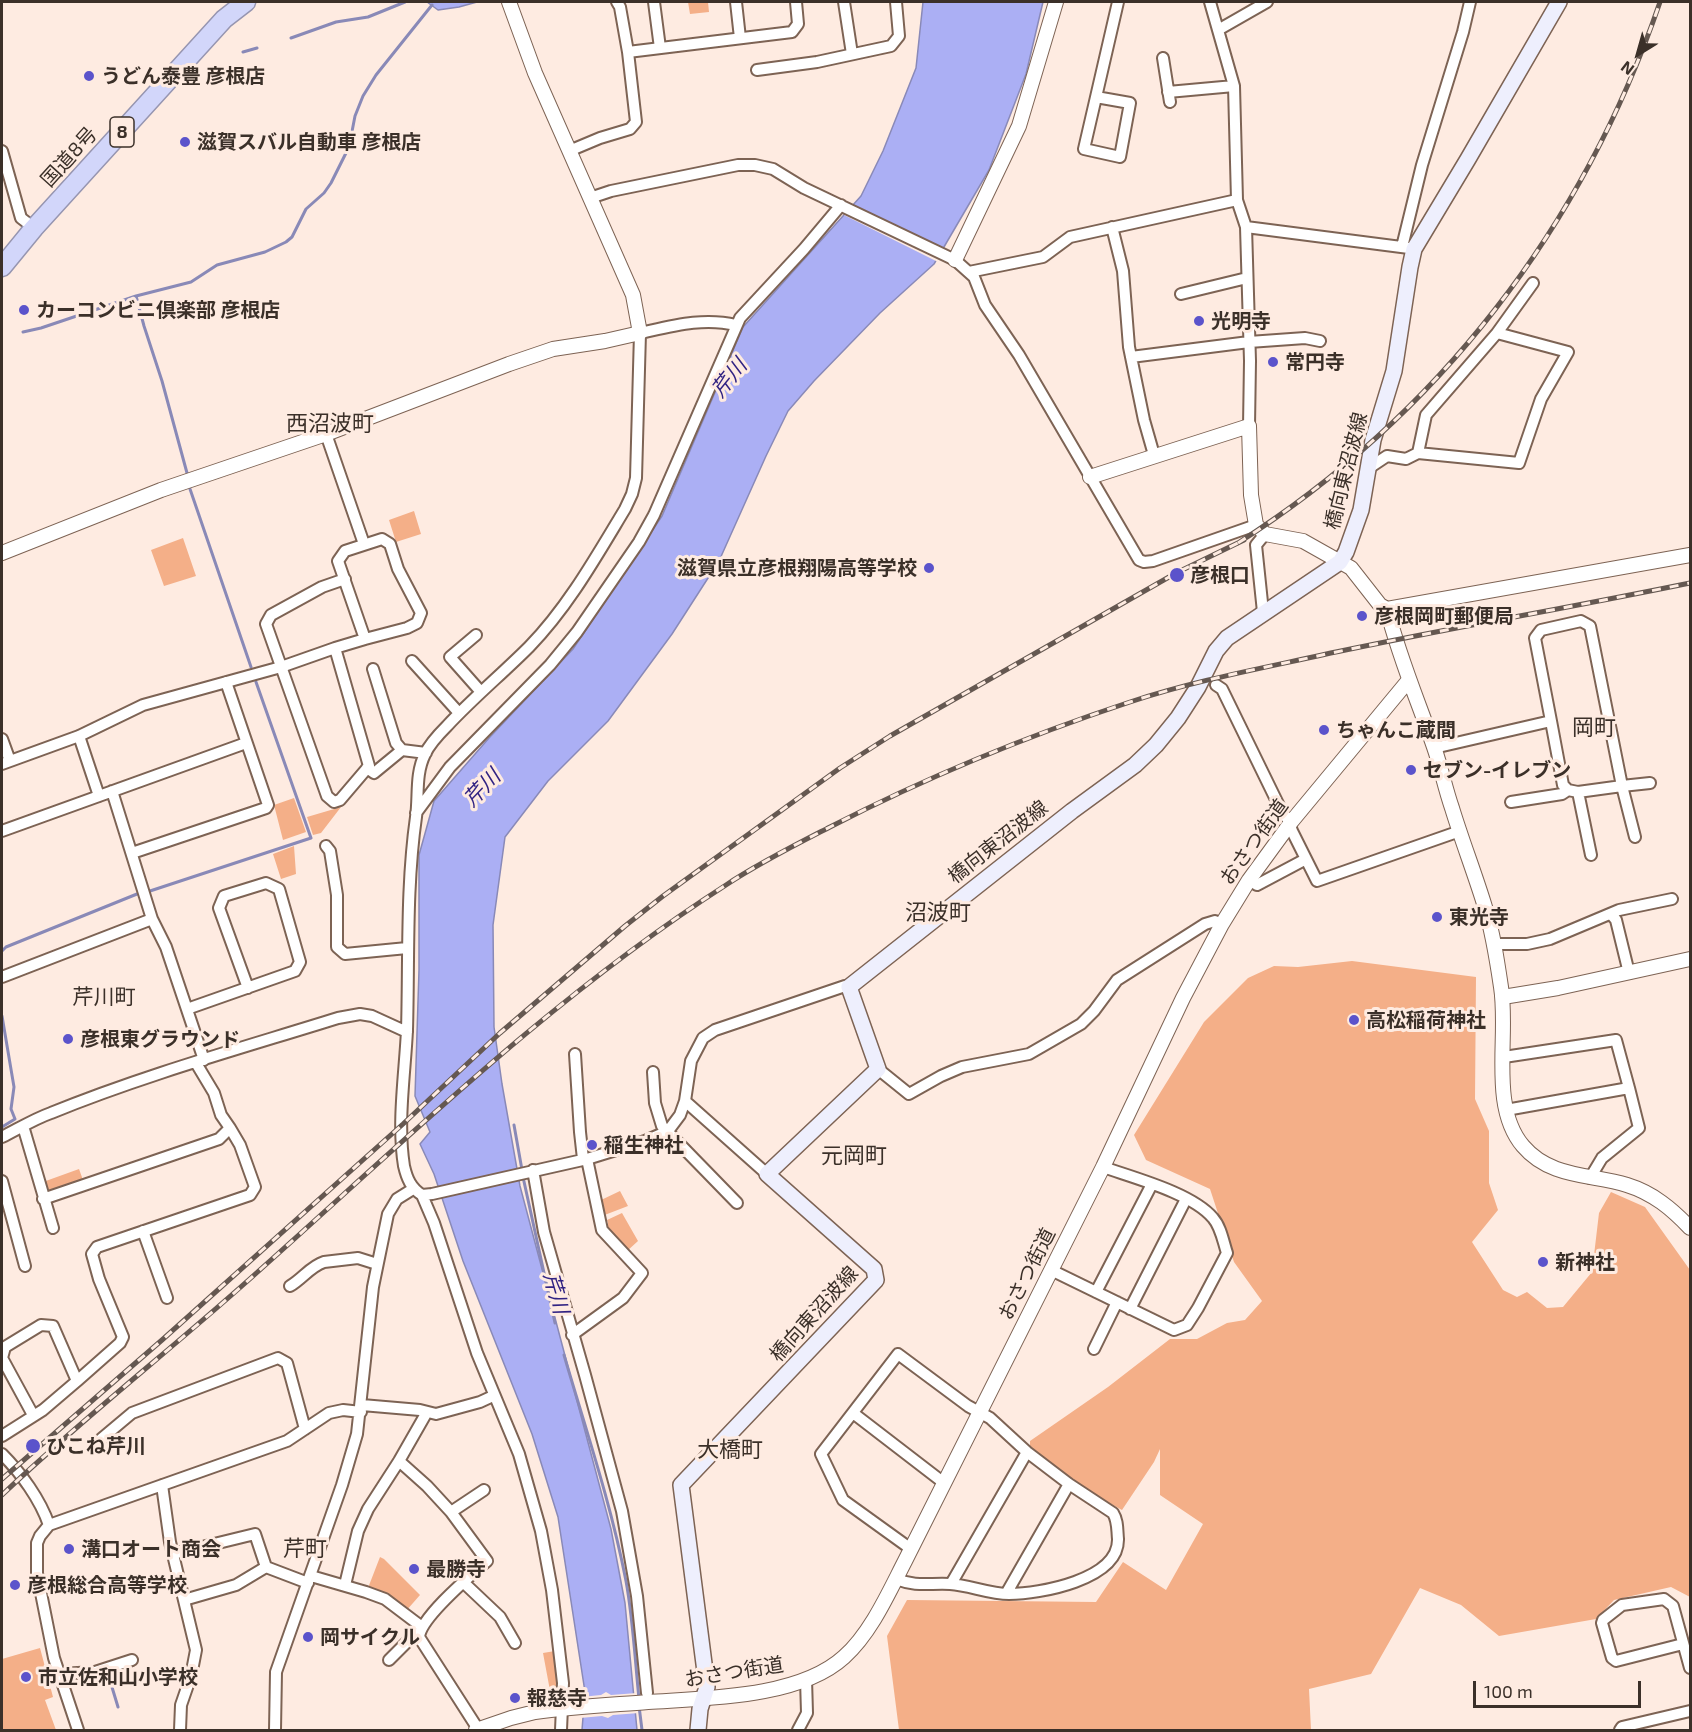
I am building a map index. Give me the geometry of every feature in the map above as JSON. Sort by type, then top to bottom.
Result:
[{"type":"highway","name":"国道8号","points":[[2,267],[34,228],[224,19],[246,2]]},
{"type":"main road","name":"橋向東沼波線","points":[[849,987],[1072,811],[1135,765],[1156,745],[1178,718],[1198,687],[1216,651],[1227,638],[1340,562],[1346,552],[1361,510],[1373,441],[1394,371],[1410,267],[1408,248],[1468,159],[1559,2]]},
{"type":"main road","points":[[767,1174],[878,1069],[849,987]]},
{"type":"main road","name":"橋向東沼波線","points":[[698,1731],[700,1709],[707,1688],[681,1485],[876,1280],[874,1269],[767,1174]]},
{"type":"street","points":[[509,2],[569,151],[633,295],[640,333],[636,478],[632,494],[615,526],[567,601],[530,646],[459,713],[426,753],[418,781],[412,842],[402,1143],[405,1168],[422,1193],[434,1223],[462,1314],[493,1396],[519,1454],[541,1531],[552,1590],[567,1708],[561,1731]]},
{"type":"street","points":[[569,151],[630,129],[636,122],[628,52],[620,7],[617,2]]},
{"type":"street","points":[[654,2],[660,48]]},
{"type":"street","points":[[736,2],[740,38]]},
{"type":"street","points":[[628,52],[792,32],[798,24],[796,2]]},
{"type":"street","points":[[843,2],[852,54]]},
{"type":"street","points":[[756,70],[817,62],[891,46],[898,36],[896,2]]},
{"type":"street","points":[[949,258],[1018,126],[1056,2]]},
{"type":"street","points":[[1096,96],[1130,104],[1120,157],[1084,148],[1096,96],[1118,2]]},
{"type":"street","points":[[1210,2],[1234,86],[1237,200],[1246,227],[1251,495],[1260,530],[1256,545],[1263,612]]},
{"type":"street","points":[[1218,30],[1267,2]]},
{"type":"street","points":[[1246,227],[1408,248],[1422,165],[1470,2]]},
{"type":"street","points":[[1163,58],[1169,97],[1234,86]]},
{"type":"street","points":[[2,151],[21,218],[34,228]]},
{"type":"street","points":[[590,198],[611,191],[738,165],[755,165],[774,169],[804,188],[949,258],[969,272],[978,284],[985,304],[1019,355],[1138,560],[1153,561],[1260,530],[1303,541],[1351,568],[1377,602],[1387,609],[1408,681],[1434,748],[1485,908],[1503,997],[1506,1110],[1512,1130],[1531,1154],[1549,1167],[1565,1173],[1626,1185],[1643,1192],[1667,1206],[1690,1228]]},
{"type":"street","points":[[969,272],[1043,257],[1070,237],[1237,200]]},
{"type":"street","points":[[416,813],[450,767],[550,665],[577,632],[639,542],[654,515],[736,325],[751,305],[845,207]]},
{"type":"street","points":[[1112,227],[1123,271],[1131,357],[1154,455]]},
{"type":"street","points":[[1180,294],[1247,278]]},
{"type":"street","points":[[1418,453],[1426,415],[1497,333],[1533,283]]},
{"type":"street","points":[[2,553],[161,490],[326,434],[553,348],[605,341],[693,321],[736,325]]},
{"type":"street","points":[[1369,468],[1387,456],[1406,459],[1418,453],[1519,463],[1541,399],[1568,352],[1497,333]]},
{"type":"street","points":[[1131,357],[1249,342],[1305,338],[1320,341]]},
{"type":"street","points":[[1090,477],[1249,426]]},
{"type":"street","points":[[326,434],[364,544]]},
{"type":"street","points":[[2,740],[6,762],[79,736],[143,705],[281,667],[417,623],[422,613],[398,569],[390,544],[382,539],[345,551],[338,561],[365,639]]},
{"type":"street","points":[[1387,609],[1690,555]]},
{"type":"street","points":[[335,648],[369,766],[340,800],[334,802],[327,796],[266,624],[271,615],[322,587],[345,579]]},
{"type":"street","points":[[1591,855],[1573,791],[1563,785],[1535,638],[1540,630],[1581,621],[1590,626],[1622,786],[1635,837]]},
{"type":"street","points":[[476,635],[450,657],[481,692]]},
{"type":"street","points":[[412,662],[459,713]]},
{"type":"street","points":[[373,669],[396,743],[402,750],[426,753]]},
{"type":"street","name":"おさつ街道","points":[[477,1730],[527,1714],[567,1708],[645,1698],[705,1699],[777,1689],[826,1670],[846,1656],[882,1606],[896,1579],[1103,1167],[1183,998],[1222,924],[1249,880],[1290,823],[1408,681]]},
{"type":"street","points":[[132,853],[266,808],[268,805],[226,682]]},
{"type":"street","points":[[1216,685],[1222,689],[1317,880],[1460,831]]},
{"type":"street","points":[[1434,748],[1551,721]]},
{"type":"street","points":[[79,736],[99,796]]},
{"type":"street","points":[[2,831],[246,743]]},
{"type":"street","points":[[367,768],[374,773],[402,750]]},
{"type":"street","points":[[1511,802],[1573,791],[1650,783]]},
{"type":"street","points":[[2,1436],[43,1410],[120,1343],[123,1336],[99,1279],[92,1254],[97,1246],[250,1195],[255,1187],[240,1145],[221,1115],[200,1061],[187,1009],[166,947],[152,919],[112,791]]},
{"type":"street","points":[[326,846],[330,851],[337,895],[337,948],[345,954],[407,948]]},
{"type":"street","points":[[1249,880],[1257,885],[1306,859]]},
{"type":"street","points":[[187,1009],[248,988],[296,971],[300,962],[279,889],[266,883],[224,896],[219,908],[248,988]]},
{"type":"street","points":[[1494,944],[1527,944],[1550,939],[1619,910],[1672,899]]},
{"type":"street","points":[[1611,914],[1616,920],[1629,973]]},
{"type":"street","points":[[2,977],[152,919]]},
{"type":"street","points":[[878,1069],[909,1094],[962,1067],[1029,1054],[1080,1024],[1094,1011],[1117,980],[1205,924],[1215,921],[1222,924]]},
{"type":"street","points":[[1503,997],[1558,988],[1690,959]]},
{"type":"street","points":[[275,1731],[276,1672],[342,1485],[357,1434],[376,1264],[391,1206],[397,1199],[585,1159],[645,1142],[668,1131],[680,1116],[685,1101],[691,1061],[703,1038],[715,1030],[845,986],[849,987]]},
{"type":"street","points":[[2,1137],[48,1114],[95,1095],[338,1018],[360,1014],[372,1016],[407,1032]]},
{"type":"street","points":[[1504,1057],[1616,1040],[1638,1128],[1602,1158],[1590,1178]]},
{"type":"street","points":[[572,1335],[623,1299],[642,1273],[602,1230],[585,1159],[575,1054]]},
{"type":"street","points":[[653,1072],[655,1103],[662,1126],[737,1203]]},
{"type":"street","points":[[1506,1110],[1629,1088]]},
{"type":"street","points":[[685,1101],[767,1174]]},
{"type":"street","points":[[23,1126],[53,1227]]},
{"type":"street","points":[[44,1199],[219,1139],[230,1128]]},
{"type":"street","points":[[1051,1270],[1174,1330],[1187,1324],[1227,1253],[1214,1219],[1201,1205],[1152,1184],[1103,1167]]},
{"type":"street","points":[[529,1171],[622,1511],[637,1596],[645,1698]]},
{"type":"street","points":[[2,1181],[25,1266]]},
{"type":"street","points":[[1096,1292],[1152,1184]]},
{"type":"street","points":[[1130,1309],[1186,1199]]},
{"type":"street","points":[[144,1231],[167,1298]]},
{"type":"street","points":[[290,1286],[320,1263],[358,1258],[376,1264]]},
{"type":"street","points":[[1094,1349],[1117,1302]]},
{"type":"street","points":[[33,1415],[2,1358],[5,1347],[41,1326],[53,1326],[77,1381]]},
{"type":"street","points":[[896,1579],[911,1585],[951,1584],[1006,1594],[1052,1589],[1087,1577],[1104,1567],[1113,1558],[1118,1545],[1117,1520],[1113,1513],[1069,1484],[1027,1452],[990,1418],[979,1413],[898,1354],[821,1454],[843,1500],[911,1549]]},
{"type":"street","points":[[101,1439],[132,1413],[278,1358],[287,1363],[305,1429]]},
{"type":"street","points":[[78,1731],[52,1649],[37,1573],[37,1543],[49,1525],[287,1441],[329,1413],[361,1409],[436,1414],[480,1402],[493,1396]]},
{"type":"street","points":[[345,1585],[358,1531],[377,1492],[399,1461],[427,1412]]},
{"type":"street","points":[[853,1413],[944,1483]]},
{"type":"street","points":[[951,1584],[1027,1452]]},
{"type":"street","points":[[3,1458],[43,1509],[49,1525]]},
{"type":"street","points":[[389,1660],[421,1631],[424,1622],[487,1561],[451,1512],[428,1486],[399,1461]]},
{"type":"street","points":[[1006,1594],[1069,1484]]},
{"type":"street","points":[[162,1485],[173,1554],[196,1650],[191,1676],[180,1705],[180,1731]]},
{"type":"street","points":[[451,1512],[484,1490]]},
{"type":"street","points":[[173,1554],[255,1534],[266,1567]]},
{"type":"street","points":[[184,1600],[236,1585],[266,1567],[309,1579],[345,1585],[385,1599],[421,1631],[477,1730]]},
{"type":"street","points":[[463,1582],[500,1617],[515,1643]]},
{"type":"street","points":[[1683,1644],[1616,1661],[1612,1658],[1602,1623],[1622,1605],[1664,1599],[1674,1606],[1690,1668]]},
{"type":"street","points":[[60,1674],[95,1672],[132,1660]]},
{"type":"street","points":[[798,1731],[807,1713],[806,1679]]},
{"type":"street","points":[[1620,1731],[1622,1727],[1690,1712]]},
{"type":"shaded area","points":[[688,2],[708,2],[709,12],[690,14]]},
{"type":"shaded area","points":[[414,511],[421,534],[396,542],[389,520]]},
{"type":"shaded area","points":[[183,538],[196,576],[164,586],[151,550]]},
{"type":"shaded area","points":[[294,798],[306,832],[283,840],[274,805]]},
{"type":"shaded area","points":[[341,807],[321,833],[313,835],[307,817]]},
{"type":"shaded area","points":[[294,846],[296,874],[281,879],[273,854]]},
{"type":"shaded area","points":[[1352,961],[1476,977],[1475,1099],[1489,1131],[1489,1183],[1498,1210],[1472,1242],[1503,1290],[1517,1297],[1527,1292],[1547,1308],[1563,1307],[1592,1272],[1599,1213],[1611,1192],[1645,1207],[1690,1270],[1690,1597],[1671,1587],[1614,1600],[1596,1619],[1499,1636],[1461,1605],[1420,1588],[1371,1674],[1309,1689],[1311,1730],[899,1730],[887,1636],[907,1600],[1096,1602],[1123,1562],[1166,1590],[1203,1524],[1160,1495],[1160,1449],[1122,1510],[1071,1482],[1030,1448],[1030,1441],[1108,1387],[1170,1339],[1197,1339],[1227,1323],[1245,1320],[1262,1301],[1234,1262],[1210,1189],[1146,1160],[1134,1135],[1204,1022],[1248,978],[1274,966],[1298,967]]},
{"type":"shaded area","points":[[79,1169],[83,1180],[46,1192],[43,1182]]},
{"type":"shaded area","points":[[620,1191],[628,1206],[602,1216],[599,1201]]},
{"type":"shaded area","points":[[622,1213],[638,1241],[626,1252],[604,1228],[608,1223],[607,1220]]},
{"type":"shaded area","points":[[380,1557],[420,1595],[406,1611],[368,1588]]},
{"type":"shaded area","name":"市立佐和山小学校","points":[[40,1648],[53,1697],[45,1700],[56,1730],[2,1730],[2,1659]]},
{"type":"shaded area","points":[[555,1651],[557,1690],[551,1696],[543,1653]]},
{"type":"water","points":[[427,2],[477,2],[438,10]]},
{"type":"water","name":"芹川","points":[[923,2],[1043,2],[1026,74],[989,170],[934,264],[880,313],[788,411],[719,561],[672,634],[608,721],[548,781],[505,837],[493,925],[494,1027],[502,1084],[520,1186],[611,1529],[625,1603],[637,1730],[582,1730],[585,1692],[558,1517],[532,1434],[463,1261],[434,1174],[420,1144],[430,1132],[415,1096],[419,970],[419,855],[434,801],[489,738],[573,649],[662,516],[743,327],[861,196],[883,151],[916,68]]},
{"type":"pier","points":[[851,205],[944,252],[938,262],[844,215]]},
{"type":"pier","points":[[606,1692],[611,1695],[637,1693],[639,1713],[613,1715],[608,1718],[602,1716],[580,1718],[581,1697],[601,1695]]},
{"type":"waterway","points":[[291,38],[336,22],[368,17],[405,2]]},
{"type":"waterway","points":[[23,332],[136,296],[191,282],[217,265],[265,252],[286,242],[292,237],[306,209],[324,193],[331,183],[349,147],[355,116],[363,96],[376,75],[432,5]]},
{"type":"waterway","points":[[243,52],[257,48]]},
{"type":"waterway","points":[[136,296],[187,473]]},
{"type":"waterway","points":[[190,489],[251,667]]},
{"type":"waterway","points":[[150,891],[311,838],[256,682]]},
{"type":"waterway","points":[[2,951],[6,947],[137,894]]},
{"type":"waterway","points":[[2,1016],[14,1087],[11,1109],[15,1119],[2,1127]]},
{"type":"waterway","points":[[514,1125],[522,1170]]},
{"type":"waterway","name":"芹川","points":[[523,1177],[555,1323]]},
{"type":"waterway","points":[[564,1355],[598,1467],[620,1552],[630,1610],[639,1699]]},
{"type":"waterway","points":[[108,1674],[118,1707]]},
{"type":"waterway","points":[[639,1706],[642,1730]]},
{"type":"railway","points":[[1238,543],[1311,492],[1378,436],[1440,375],[1496,309],[1546,238],[1590,163],[1628,85],[1660,2]]},
{"type":"railway","points":[[2,1479],[162,1340],[403,1124],[500,1033],[663,896],[840,768],[890,736],[1176,573],[1244,540]]},
{"type":"railway","points":[[2,1495],[66,1437],[230,1297],[486,1067],[544,1019],[663,927],[777,854],[903,791],[978,758],[1092,715],[1154,695],[1226,676],[1368,645],[1690,583]]},
{"type":"place","name":"うどん泰豊 彦根店","points":[[89,76]]},
{"type":"place","name":"滋賀スバル自動車 彦根店","points":[[185,142]]},
{"type":"place","name":"カーコンビニ倶楽部 彦根店","points":[[24,310]]},
{"type":"place","name":"光明寺","points":[[1199,321]]},
{"type":"place","name":"常円寺","points":[[1273,362]]},
{"type":"place","name":"滋賀県立彦根翔陽高等学校","points":[[929,568]]},
{"type":"place","name":"彦根口","points":[[1177,575]]},
{"type":"place","name":"彦根岡町郵便局","points":[[1362,616]]},
{"type":"place","name":"ちゃんこ蔵間","points":[[1324,730]]},
{"type":"place","name":"セブン-イレブン","points":[[1411,770]]},
{"type":"place","name":"東光寺","points":[[1437,917]]},
{"type":"place","name":"高松稲荷神社","points":[[1354,1020]]},
{"type":"place","name":"彦根東グラウンド","points":[[68,1039]]},
{"type":"place","name":"稲生神社","points":[[592,1145]]},
{"type":"place","name":"新神社","points":[[1543,1262]]},
{"type":"place","name":"ひこね芹川","points":[[33,1446]]},
{"type":"place","name":"溝口オート商会","points":[[69,1549]]},
{"type":"place","name":"最勝寺","points":[[414,1569]]},
{"type":"place","name":"彦根総合高等学校","points":[[15,1585]]},
{"type":"place","name":"岡サイクル","points":[[308,1637]]},
{"type":"place","name":"市立佐和山小学校","points":[[26,1677]]},
{"type":"place","name":"報慈寺","points":[[515,1698]]},
{"type":"district","name":"西沼波町","points":[[330,424]]},
{"type":"district","name":"岡町","points":[[1594,728]]},
{"type":"district","name":"沼波町","points":[[938,913]]},
{"type":"district","name":"芹川町","points":[[104,997]]},
{"type":"district","name":"元岡町","points":[[854,1156]]},
{"type":"district","name":"大橋町","points":[[730,1450]]},
{"type":"district","name":"芹町","points":[[305,1549]]}]
